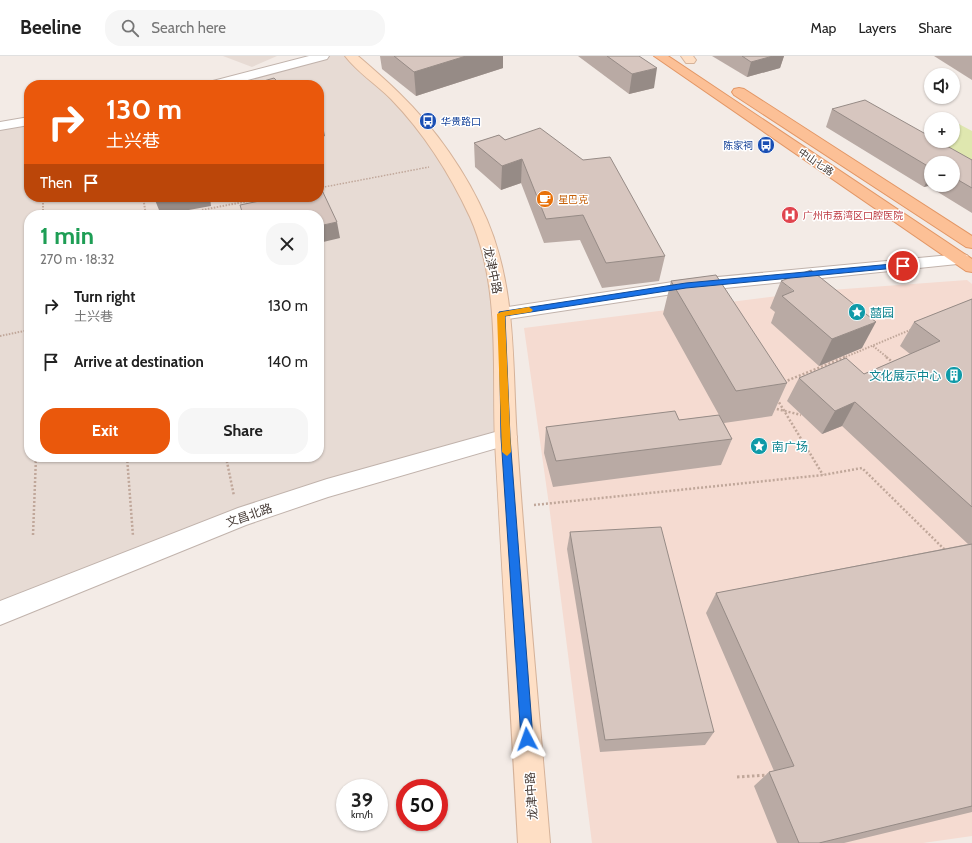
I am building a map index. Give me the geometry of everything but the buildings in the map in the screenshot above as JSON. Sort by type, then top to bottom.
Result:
[{"type":"main road","name":"龙津中路","points":[[351,56],[405,106],[435,142],[457,175],[476,215],[487,243],[495,276],[501,314],[506,437],[534,843]]},
{"type":"main road","name":"中山七路","points":[[660,56],[967,263]]},
{"type":"main road","points":[[687,57],[704,69]]},
{"type":"main road","name":"中山七路","points":[[730,86],[972,243]]},
{"type":"street","points":[[233,80],[323,56]]},
{"type":"street","points":[[0,126],[24,123]]},
{"type":"street","points":[[501,314],[686,286],[967,263]]},
{"type":"street","name":"文昌北路","points":[[0,613],[238,518],[334,486],[506,437]]},
{"type":"path","points":[[324,187],[449,163]]},
{"type":"path","points":[[202,210],[243,202]]},
{"type":"path","points":[[778,385],[916,328]]},
{"type":"path","points":[[0,336],[24,331]]},
{"type":"path","points":[[873,346],[896,365]]},
{"type":"path","points":[[774,395],[823,475]]},
{"type":"path","points":[[766,406],[801,415],[808,412]]},
{"type":"path","points":[[33,535],[36,462]]},
{"type":"path","points":[[127,462],[134,559]]},
{"type":"path","points":[[227,462],[238,518]]},
{"type":"path","points":[[511,506],[549,505],[823,475],[862,468],[950,554]]},
{"type":"path","points":[[737,777],[776,773]]},
{"type":"shaded area","points":[[223,56],[277,56],[252,67]]},
{"type":"shaded area","points":[[327,56],[348,56],[371,77],[430,140],[475,221],[488,274],[495,323],[499,393],[495,433],[0,606],[0,126],[24,122],[24,202],[324,202],[324,80],[238,80]]},
{"type":"shaded area","points":[[967,280],[972,284],[972,836],[923,843],[592,843],[549,505],[524,328],[817,291]]},
{"type":"green space","points":[[960,125],[972,131],[972,163],[946,148],[960,148]]},
{"type":"slow traffic","points":[[507,452],[501,314],[529,310]]},
{"type":"place","name":"华贵路口","points":[[428,121]]},
{"type":"place","name":"陈家祠","points":[[766,145]]},
{"type":"place","name":"星巴克","points":[[545,199]]},
{"type":"place","name":"广州市荔湾区口腔医院","points":[[790,215]]},
{"type":"place","name":"囍园","points":[[857,312]]},
{"type":"place","name":"文化展示中心","points":[[954,375]]},
{"type":"place","name":"南广场","points":[[759,446]]},
{"type":"route","points":[[527,739],[506,437],[501,314],[686,286],[903,266]]}]
